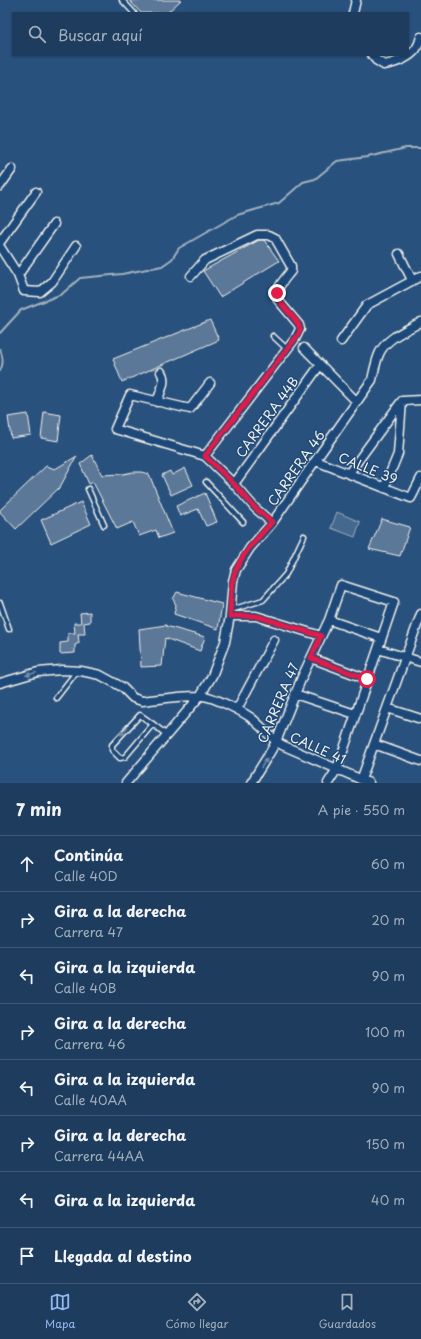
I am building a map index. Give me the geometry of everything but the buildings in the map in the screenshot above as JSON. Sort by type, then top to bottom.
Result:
[{"type":"street","points":[[353,12],[356,0]]},
{"type":"street","points":[[409,55],[417,48],[421,37]]},
{"type":"street","points":[[373,56],[384,65],[393,64],[407,56]]},
{"type":"street","points":[[0,186],[12,169]]},
{"type":"street","points":[[0,242],[36,192]]},
{"type":"street","points":[[18,275],[54,224]]},
{"type":"street","points":[[191,276],[205,260],[257,235],[269,235],[275,238],[291,266],[292,271],[278,288],[277,297],[299,325],[300,332],[205,456]]},
{"type":"street","points":[[0,247],[18,275],[24,291],[40,292],[52,282],[76,246]]},
{"type":"street","points":[[399,254],[412,280]]},
{"type":"street","points":[[341,342],[367,305],[421,276]]},
{"type":"street","name":"CARRERA 46","points":[[126,783],[200,696],[216,668],[225,642],[233,581],[236,570],[250,548],[272,522],[372,380],[380,353],[385,345],[393,337],[421,322]]},
{"type":"street","points":[[304,348],[356,401]]},
{"type":"street","name":"CARRERA 44B","points":[[234,484],[320,365]]},
{"type":"street","points":[[157,402],[164,380],[164,376],[161,372]]},
{"type":"street","points":[[210,383],[190,409],[130,395],[115,429],[205,456],[234,484],[255,508],[272,522]]},
{"type":"street","points":[[350,473],[402,402],[421,400]]},
{"type":"street","points":[[384,488],[398,454],[402,402]]},
{"type":"street","name":"CALLE 39","points":[[316,461],[411,498],[421,478]]},
{"type":"street","name":"CARRERA 47","points":[[252,783],[276,742],[295,694],[328,620],[341,585],[394,602],[381,638]]},
{"type":"street","points":[[230,613],[256,616],[321,636]]},
{"type":"street","points":[[365,781],[374,744],[386,708],[420,618]]},
{"type":"street","points":[[328,620],[381,638],[336,769],[328,783]]},
{"type":"street","points":[[236,709],[274,640]]},
{"type":"street","points":[[378,649],[421,662]]},
{"type":"street","points":[[311,658],[367,679]]},
{"type":"street","points":[[0,683],[38,672],[62,670],[78,671],[100,675],[122,687],[133,698],[142,701],[200,696]]},
{"type":"street","points":[[295,694],[355,714]]},
{"type":"street","name":"CALLE 41","points":[[200,696],[210,698],[236,709],[258,723],[276,742],[365,781]]},
{"type":"street","points":[[386,708],[421,719]]},
{"type":"street","points":[[374,744],[421,761]]},
{"type":"lane","points":[[122,0],[133,12]]},
{"type":"lane","points":[[273,336],[288,349]]},
{"type":"lane","points":[[206,482],[243,522]]},
{"type":"lane","points":[[88,489],[104,525]]},
{"type":"lane","points":[[230,613],[263,600],[286,574],[304,536]]},
{"type":"lane","points":[[0,604],[9,629]]},
{"type":"lane","points":[[56,698],[78,671]]},
{"type":"lane","points":[[153,724],[125,757],[120,758],[112,750],[112,745],[140,715],[153,724],[167,735]]},
{"type":"shaded area","points":[[337,512],[360,522],[355,537],[331,528]]},
{"type":"waterway","points":[[0,333],[21,310],[62,294],[80,278],[122,274],[162,266],[172,259],[179,248],[237,215],[279,203],[303,182],[315,179],[337,161],[368,157],[406,148],[421,148]]},
{"type":"waterway","points":[[0,349],[3,360],[0,371]]},
{"type":"route","points":[[277,293],[278,300],[299,325],[300,332],[205,456],[234,484],[255,508],[272,522],[250,548],[236,570],[233,581],[230,616],[256,616],[321,636],[311,658],[367,679]]}]
